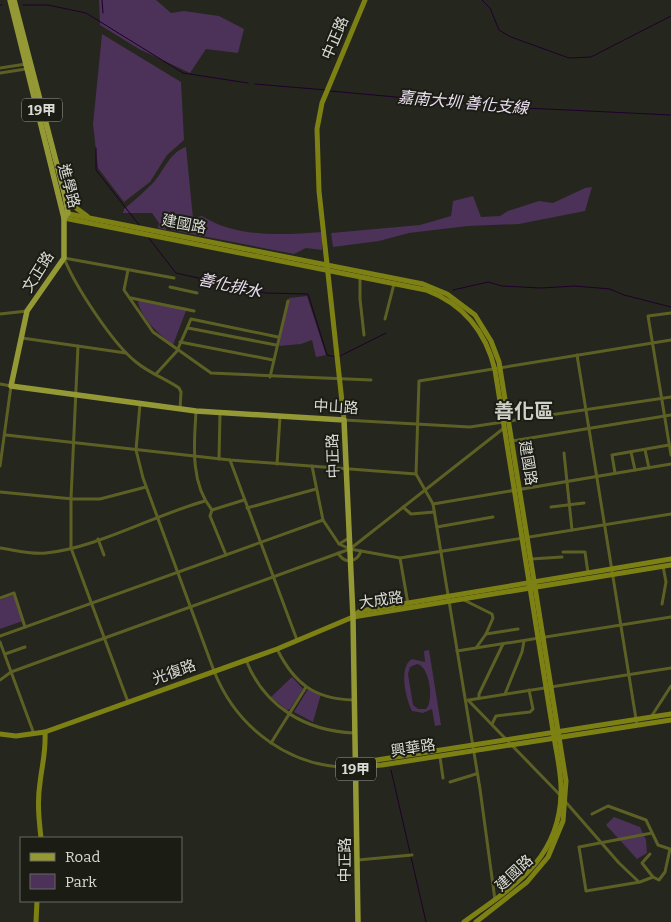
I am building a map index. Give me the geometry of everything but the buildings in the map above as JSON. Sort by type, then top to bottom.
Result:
[{"type":"main road","name":"進學路","points":[[10,0],[65,196],[65,215]]},
{"type":"main road","name":"進學路","points":[[14,0],[28,66],[65,215]]},
{"type":"main road","name":"文正路","points":[[26,311],[64,258],[65,215]]},
{"type":"main road","points":[[11,386],[26,311]]},
{"type":"main road","name":"中山路","points":[[11,386],[196,411],[344,420]]},
{"type":"main road","name":"中正路","points":[[344,420],[353,617],[358,922]]},
{"type":"street","name":"中正路","points":[[344,420],[320,191],[317,118],[328,86],[365,0]]},
{"type":"street","points":[[0,68],[28,66]]},
{"type":"street","points":[[0,73],[28,66]]},
{"type":"street","points":[[65,196],[72,206],[89,218]]},
{"type":"street","name":"建國路","points":[[65,215],[89,218],[142,230],[150,235],[329,269],[423,284],[444,294],[479,321],[491,340],[506,424],[521,538],[532,586],[565,772],[566,801],[560,830],[548,857],[528,882],[464,922]]},
{"type":"street","name":"建國路","points":[[65,215],[444,294]]},
{"type":"street","points":[[64,258],[174,278]]},
{"type":"street","points":[[64,258],[75,282],[127,353],[140,365],[179,388],[182,392],[180,409]]},
{"type":"street","points":[[128,270],[124,290],[153,332],[211,373],[371,380]]},
{"type":"street","points":[[360,277],[364,335]]},
{"type":"street","points":[[385,319],[394,284]]},
{"type":"street","points":[[170,287],[197,293]]},
{"type":"street","points":[[129,298],[194,310]]},
{"type":"street","points":[[270,377],[276,344],[288,301]]},
{"type":"street","name":"文正路","points":[[0,314],[26,311]]},
{"type":"street","points":[[671,313],[648,316],[671,455]]},
{"type":"street","points":[[156,374],[178,351],[180,342],[191,319],[278,337]]},
{"type":"street","points":[[188,328],[276,344]]},
{"type":"street","points":[[22,338],[127,353]]},
{"type":"street","points":[[497,902],[472,748],[467,700],[456,651],[433,504],[416,474],[419,381],[671,340]]},
{"type":"street","points":[[180,342],[273,360]]},
{"type":"street","points":[[78,346],[71,498],[71,548],[128,702]]},
{"type":"street","points":[[578,355],[636,722]]},
{"type":"street","name":"中山路","points":[[0,384],[11,386]]},
{"type":"street","points":[[0,466],[11,386]]},
{"type":"street","name":"中山路","points":[[344,420],[462,427],[506,424],[671,397]]},
{"type":"street","points":[[140,404],[136,450],[146,487],[214,671],[237,713],[254,731],[271,743],[311,762],[329,766],[356,767]]},
{"type":"street","points":[[196,411],[194,456],[205,501],[212,510]]},
{"type":"street","points":[[219,459],[220,413]]},
{"type":"street","points":[[512,441],[671,415]]},
{"type":"street","points":[[277,464],[280,417]]},
{"type":"street","points":[[0,680],[11,672],[350,549],[506,424]]},
{"type":"street","name":"建國路","points":[[506,424],[512,441],[528,538],[532,586]]},
{"type":"street","points":[[0,439],[5,437],[74,442],[219,459],[416,474]]},
{"type":"street","points":[[615,473],[612,455],[669,446]]},
{"type":"street","points":[[645,450],[649,468]]},
{"type":"street","points":[[631,452],[635,470]]},
{"type":"street","points":[[564,453],[572,530]]},
{"type":"street","points":[[230,460],[296,640]]},
{"type":"street","points":[[433,504],[671,464]]},
{"type":"street","points":[[312,466],[323,520],[338,544],[350,549],[400,558],[671,514]]},
{"type":"street","points":[[0,492],[71,498],[114,497],[146,487]]},
{"type":"street","points":[[247,508],[316,489]]},
{"type":"street","points":[[212,510],[244,500]]},
{"type":"street","points":[[0,548],[45,554],[71,548],[205,501]]},
{"type":"street","points":[[551,508],[584,503]]},
{"type":"street","points":[[403,507],[410,514],[434,512]]},
{"type":"street","points":[[212,510],[210,516],[226,555]]},
{"type":"street","points":[[437,527],[494,517]]},
{"type":"street","points":[[0,636],[323,520]]},
{"type":"street","points":[[338,544],[344,539],[349,538]]},
{"type":"street","points":[[98,539],[104,555]]},
{"type":"street","points":[[338,553],[344,560],[350,561],[357,558],[361,551]]},
{"type":"street","points":[[563,552],[585,552],[588,573]]},
{"type":"street","points":[[531,558],[562,557]]},
{"type":"street","points":[[400,558],[408,606]]},
{"type":"street","name":"大成路","points":[[353,617],[612,572],[671,559]]},
{"type":"street","name":"大成路","points":[[448,599],[464,600],[588,573],[671,565]]},
{"type":"street","points":[[662,604],[666,582],[663,566]]},
{"type":"street","points":[[0,598],[14,593],[25,627]]},
{"type":"street","points":[[464,600],[492,614],[493,618],[486,634],[476,648]]},
{"type":"street","name":"光復路","points":[[0,734],[16,736],[45,732],[277,649],[353,617]]},
{"type":"street","points":[[456,651],[671,618]]},
{"type":"street","points":[[486,634],[518,629]]},
{"type":"street","points":[[505,694],[522,652],[524,640]]},
{"type":"street","points":[[0,642],[34,734]]},
{"type":"street","points":[[479,698],[479,694],[503,644]]},
{"type":"street","points":[[5,654],[24,647]]},
{"type":"street","points":[[277,649],[294,677],[306,687],[332,698],[354,700]]},
{"type":"street","points":[[246,660],[264,691],[289,715],[323,729],[354,733]]},
{"type":"street","points":[[467,700],[671,668]]},
{"type":"street","points":[[652,717],[671,686]]},
{"type":"street","points":[[271,743],[306,687]]},
{"type":"street","points":[[492,724],[496,716],[530,712],[533,709],[529,690]]},
{"type":"street","points":[[467,700],[566,801],[640,882]]},
{"type":"street","name":"興華路","points":[[636,722],[671,714]]},
{"type":"street","name":"興華路","points":[[356,767],[364,762],[472,748],[636,722],[671,720]]},
{"type":"street","points":[[41,837],[38,806],[40,783],[46,754],[45,732]]},
{"type":"street","name":"建國路","points":[[476,922],[523,879],[543,854],[556,828],[561,796],[557,734]]},
{"type":"street","name":"興華路","points":[[356,767],[364,768],[440,756],[472,748]]},
{"type":"street","points":[[440,756],[443,778]]},
{"type":"street","points":[[450,782],[476,774]]},
{"type":"street","points":[[592,814],[608,806],[646,820],[658,845],[670,850],[665,872],[659,880],[653,877],[642,863],[650,854]]},
{"type":"street","points":[[652,833],[579,846],[586,891],[640,882],[653,877]]},
{"type":"street","points":[[358,860],[412,855]]},
{"type":"street","points":[[36,922],[37,902]]},
{"type":"green space","points":[[99,0],[156,0],[171,13],[184,11],[219,16],[244,29],[238,53],[206,49],[190,73],[139,49],[100,25]]},
{"type":"green space","points":[[102,34],[181,82],[184,140],[167,155],[150,182],[124,202],[98,168],[93,124]]},
{"type":"green space","points":[[186,147],[193,218],[202,216],[216,223],[245,232],[291,234],[322,232],[322,250],[306,248],[294,254],[171,230],[170,224],[166,225],[166,230],[158,228],[159,223],[152,213],[123,213],[124,209],[154,182],[171,157],[180,149]]},
{"type":"green space","points":[[592,187],[585,211],[519,224],[468,226],[409,233],[379,241],[333,247],[331,233],[420,225],[451,216],[453,201],[473,196],[481,217],[500,216],[508,211],[539,201],[553,203],[585,188]]},
{"type":"green space","points":[[307,296],[326,355],[316,357],[312,340],[301,344],[279,346],[289,298]]},
{"type":"green space","points":[[140,300],[187,308],[173,345],[147,321],[140,309],[138,302]]},
{"type":"green space","points":[[14,595],[23,621],[0,629],[0,600]]},
{"type":"green space","points":[[429,650],[441,725],[435,726],[432,709],[423,713],[412,711],[404,684],[405,669],[408,663],[412,659],[425,662],[424,651]],"holes":[[[417,664],[421,666],[428,677],[430,692],[430,699],[426,709],[418,709],[413,705],[408,674],[410,667]]]},
{"type":"green space","points":[[292,677],[303,689],[290,709],[287,710],[271,697]]},
{"type":"green space","points":[[308,689],[321,694],[313,722],[294,712]]},
{"type":"green space","points":[[614,817],[640,827],[646,840],[647,853],[637,859],[606,825]]},
{"type":"waterway","name":"善化排水","points":[[102,0],[103,13]]},
{"type":"waterway","points":[[482,0],[490,8],[499,30],[511,37],[569,58],[591,57],[671,16]]},
{"type":"waterway","name":"嘉南大圳 善化支線","points":[[23,5],[48,5],[86,13],[183,73],[248,83]]},
{"type":"waterway","name":"嘉南大圳 善化支線","points":[[255,84],[326,90]]},
{"type":"waterway","name":"嘉南大圳 善化支線","points":[[330,91],[505,107],[671,115]]},
{"type":"waterway","name":"善化排水","points":[[96,148],[96,170],[140,226]]},
{"type":"waterway","name":"善化排水","points":[[148,237],[176,273],[265,293],[308,294],[327,355],[336,357]]},
{"type":"waterway","name":"善化排水","points":[[453,290],[488,282],[502,286],[541,288],[575,286],[610,289],[624,295],[671,307]]},
{"type":"waterway","name":"善化排水","points":[[340,356],[386,333]]},
{"type":"waterway","points":[[391,770],[426,922]]},
{"type":"district","name":"善化區","points":[[524,411]]}]
